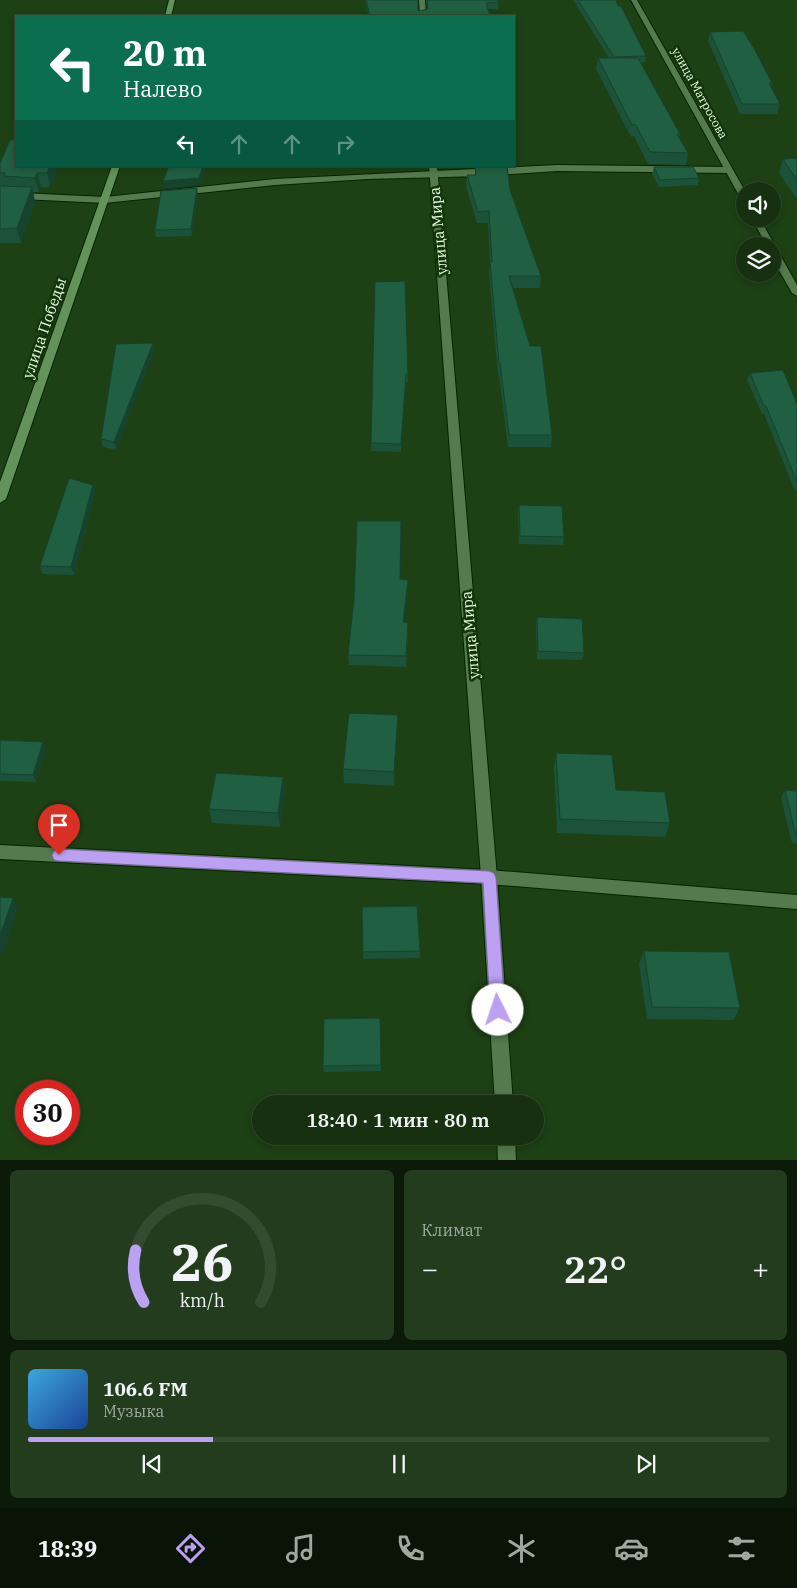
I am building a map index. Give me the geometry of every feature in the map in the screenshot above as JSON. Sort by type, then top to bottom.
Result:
[{"type":"street","points":[[168,15],[172,0]]},
{"type":"street","points":[[422,0],[423,15]]},
{"type":"street","name":"улица Матросова","points":[[634,0],[736,183]]},
{"type":"street","name":"улица Победы","points":[[0,499],[116,167]]},
{"type":"street","points":[[0,196],[105,200],[275,182],[433,170],[557,168],[729,170]]},
{"type":"street","name":"улица Мира","points":[[433,170],[489,878],[503,1095]]},
{"type":"street","points":[[781,264],[797,293]]},
{"type":"street","points":[[0,852],[489,878],[797,902]]},
{"type":"street","points":[[507,1145],[508,1160]]},
{"type":"building","points":[[366,0],[418,0],[418,10],[420,11],[428,9],[427,0],[498,0],[499,2],[486,3],[490,15],[370,15]]},
{"type":"building","points":[[578,0],[616,0],[618,6],[621,6],[646,56],[614,57]]},
{"type":"building","points":[[743,31],[772,83],[769,83],[780,104],[742,104],[710,32]]},
{"type":"building","points":[[598,58],[638,58],[680,134],[677,134],[688,153],[650,152],[636,125],[632,125]]},
{"type":"building","points":[[10,140],[15,140],[15,167],[50,167],[47,173],[37,173],[35,178],[4,176],[5,173],[0,173],[0,163]]},
{"type":"building","points":[[797,158],[797,180],[783,159]]},
{"type":"building","points":[[169,167],[203,167],[199,178],[163,181]]},
{"type":"building","points":[[475,167],[507,167],[510,190],[541,276],[509,276],[530,346],[541,346],[552,435],[509,435],[499,363],[490,262],[492,262],[489,211],[478,212],[467,175],[476,175]]},
{"type":"building","points":[[654,167],[693,167],[699,178],[660,180]]},
{"type":"building","points":[[0,186],[32,187],[17,228],[0,229]]},
{"type":"building","points":[[197,188],[191,229],[155,230],[161,191]]},
{"type":"building","points":[[405,281],[408,374],[406,374],[401,444],[371,443],[375,282]]},
{"type":"building","points":[[153,343],[114,442],[101,439],[116,344]]},
{"type":"building","points":[[783,370],[797,404],[797,482],[766,406],[764,406],[750,373]]},
{"type":"building","points":[[69,478],[93,485],[71,567],[40,566]]},
{"type":"building","points":[[519,505],[562,506],[564,537],[520,536]]},
{"type":"building","points":[[357,521],[401,521],[400,579],[408,580],[403,622],[408,623],[406,656],[348,655],[354,599]]},
{"type":"building","points":[[537,617],[582,619],[584,653],[538,651]]},
{"type":"building","points":[[349,713],[398,715],[394,772],[343,769]]},
{"type":"building","points":[[0,740],[43,742],[33,775],[0,774]]},
{"type":"building","points":[[556,753],[612,755],[616,790],[665,792],[670,823],[560,819]]},
{"type":"building","points":[[216,773],[283,777],[278,813],[209,809]]},
{"type":"building","points":[[785,790],[797,791],[797,836],[796,836]]},
{"type":"building","points":[[0,897],[13,898],[0,936]]},
{"type":"building","points":[[417,906],[420,951],[363,952],[362,907]]},
{"type":"building","points":[[644,951],[729,952],[740,1008],[652,1007]]},
{"type":"building","points":[[380,1018],[381,1065],[323,1066],[324,1019]]},
{"type":"route","points":[[59,855],[489,878],[498,1010]]}]
